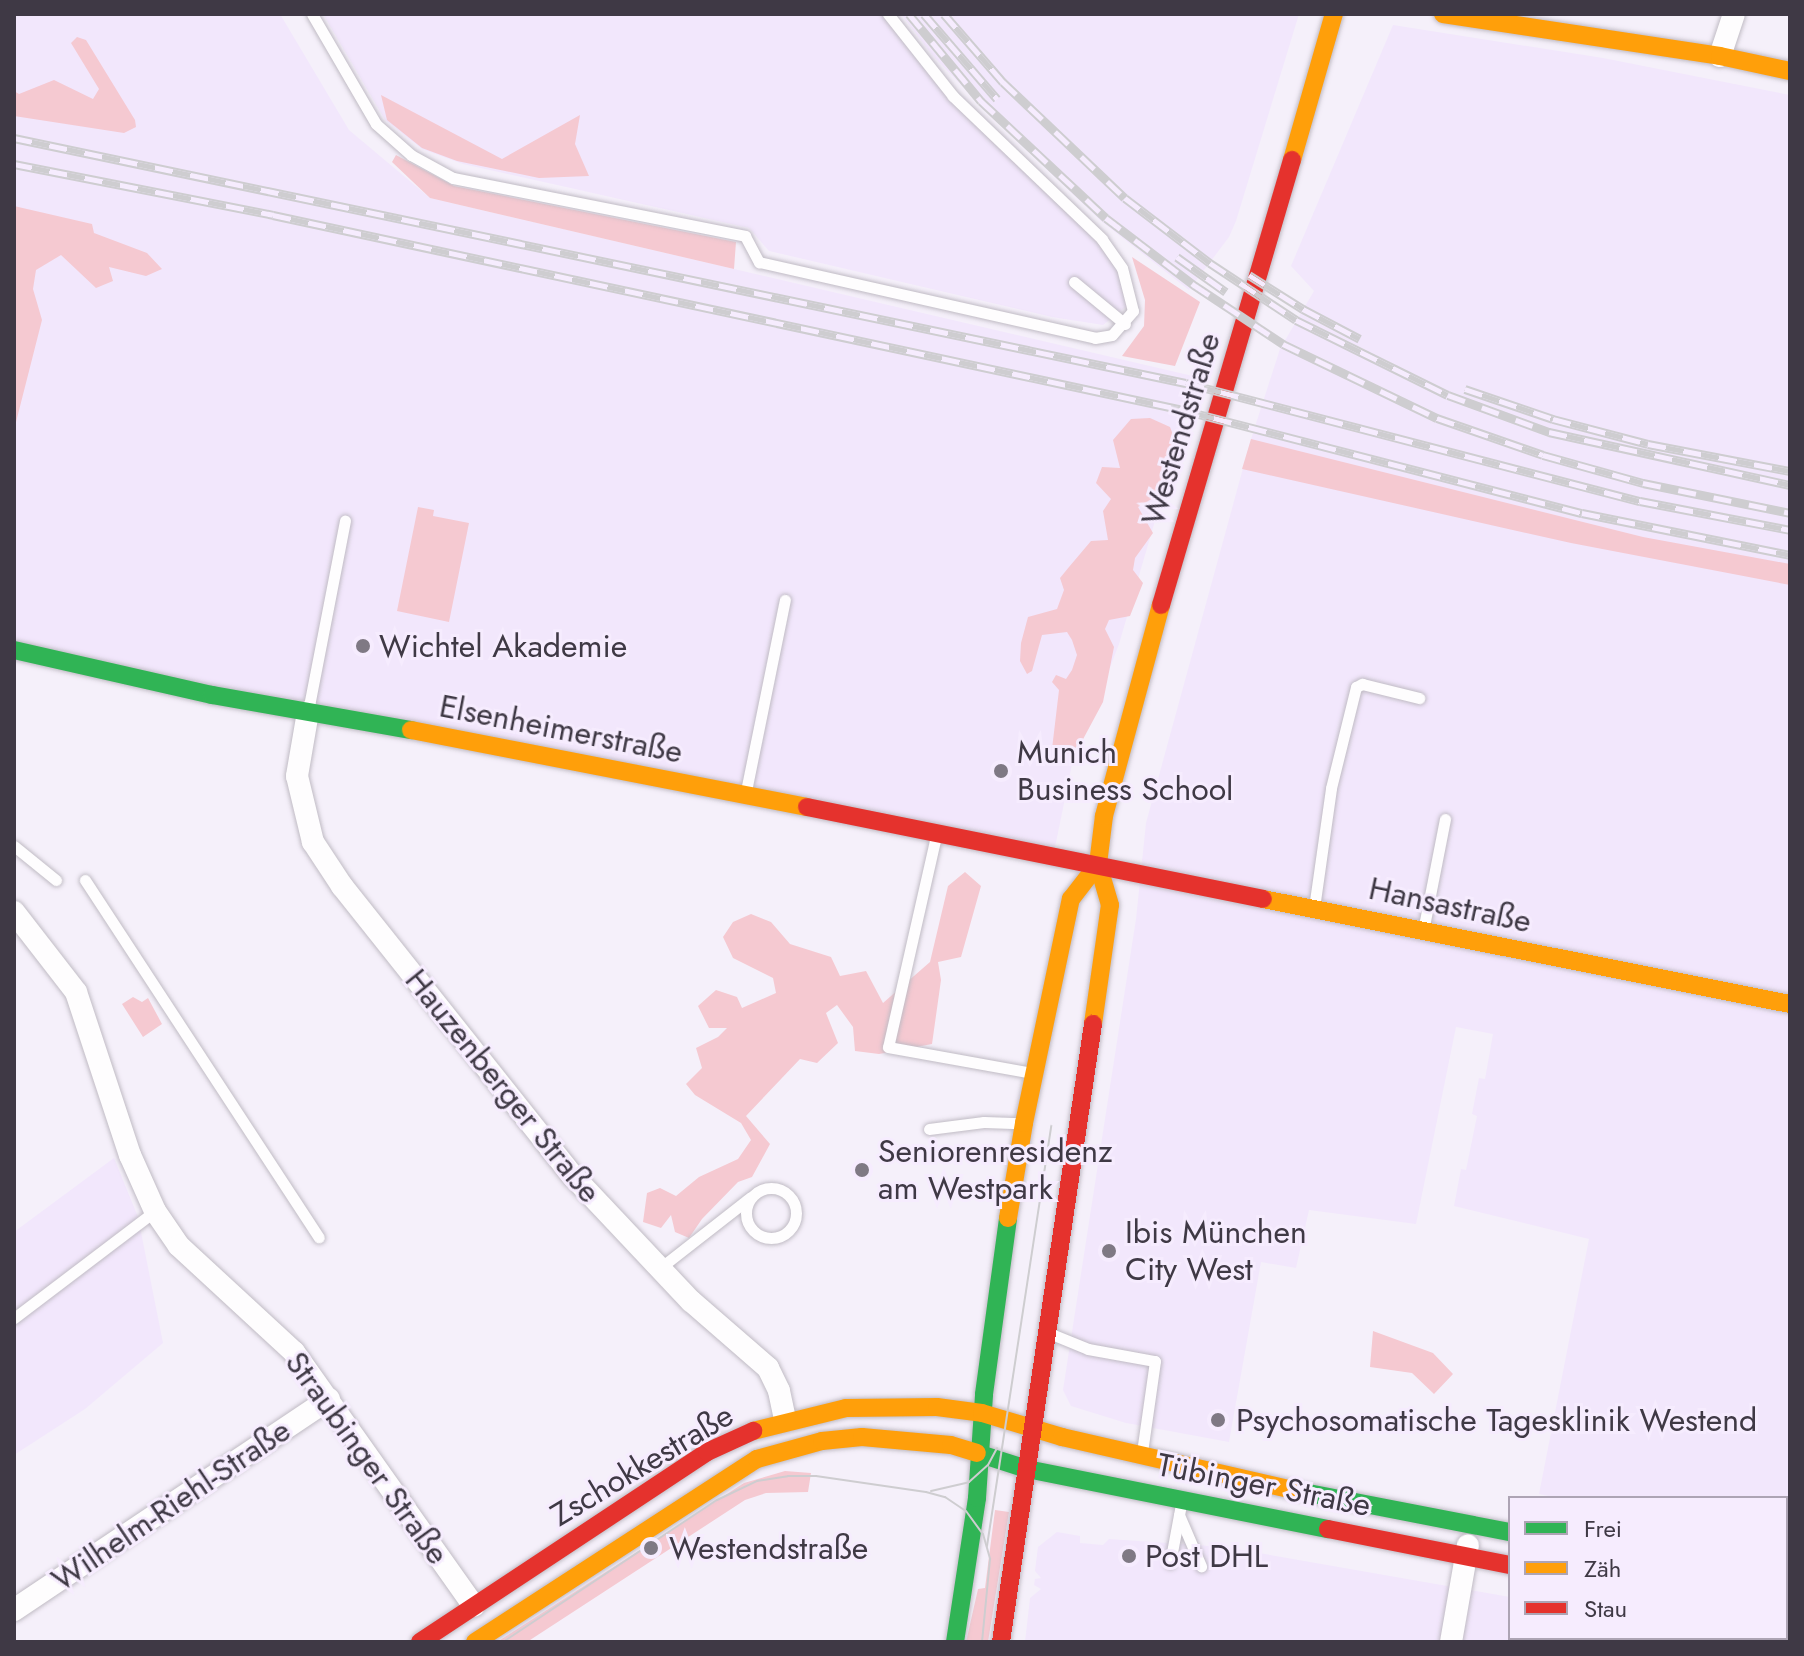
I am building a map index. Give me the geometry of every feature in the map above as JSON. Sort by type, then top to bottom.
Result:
[{"type":"main road","name":"Westendstraße","points":[[1001,1642],[1027,1469],[1023,1424],[1046,1332],[1107,930],[1110,905],[1098,864],[1104,816],[1196,477],[1264,258],[1334,14]]},
{"type":"main road","points":[[1443,14],[1720,56],[1790,71]]},
{"type":"main road","name":"Elsenheimerstraße","points":[[14,650],[212,695],[1098,864]]},
{"type":"main road","name":"Hansastraße","points":[[1098,864],[1790,1004]]},
{"type":"main road","points":[[955,1642],[1003,1249],[1033,1074],[1071,899],[1098,864]]},
{"type":"main road","name":"Zschokkestraße","points":[[420,1642],[707,1452],[785,1420],[868,1406],[946,1408],[982,1413],[1023,1424]]},
{"type":"main road","name":"Tübinger Straße","points":[[1023,1424],[1243,1480],[1508,1532]]},
{"type":"main road","name":"Zschokkestraße","points":[[475,1642],[757,1459],[822,1441],[874,1437],[922,1440],[1006,1462]]},
{"type":"main road","name":"Tübinger Straße","points":[[1006,1462],[1180,1507],[1508,1565]]},
{"type":"street","points":[[1720,56],[1731,22]]},
{"type":"street","name":"Hauzenberger Straße","points":[[308,712],[297,776],[313,842],[342,886],[563,1164],[691,1301],[768,1368],[779,1391],[785,1420]]},
{"type":"street","name":"Straubinger Straße","points":[[14,912],[76,992],[130,1155],[155,1211],[179,1246],[294,1352],[474,1606]]},
{"type":"street","name":"Wilhelm-Riehl-Straße","points":[[14,1610],[329,1399]]},
{"type":"street","points":[[1451,1642],[1465,1556],[1474,1525]]},
{"type":"lane","points":[[312,14],[376,124],[411,155],[453,178],[745,236],[759,262],[1095,338],[1112,335],[1125,324],[1133,311],[1122,268],[1102,239],[953,96],[888,14]]},
{"type":"lane","points":[[1074,282],[1125,324]]},
{"type":"lane","points":[[308,712],[345,521]]},
{"type":"lane","points":[[745,795],[785,600]]},
{"type":"lane","points":[[1314,908],[1331,788],[1356,687],[1362,684],[1419,698]]},
{"type":"lane","points":[[1423,931],[1445,819]]},
{"type":"lane","points":[[936,835],[888,1047],[1033,1074]]},
{"type":"lane","points":[[14,846],[56,880]]},
{"type":"lane","points":[[85,880],[319,1237]]},
{"type":"lane","points":[[929,1129],[984,1122],[1024,1123]]},
{"type":"lane","points":[[660,1268],[752,1197],[765,1188],[780,1189],[793,1200],[797,1217],[788,1232],[773,1238],[750,1228],[730,1214]]},
{"type":"lane","points":[[750,1228],[746,1212],[752,1197]]},
{"type":"lane","points":[[14,1318],[155,1211]]},
{"type":"lane","points":[[1046,1332],[1088,1349],[1155,1361],[1141,1456]]},
{"type":"lane","points":[[1170,1563],[1180,1507]]},
{"type":"lane","points":[[1180,1507],[1201,1566]]},
{"type":"shaded area","points":[[14,14],[280,14],[349,130],[430,198],[1197,377],[1119,644],[1101,691],[1078,735],[1053,857],[14,650]]},
{"type":"shaded area","points":[[323,14],[881,14],[927,72],[1076,219],[1110,257],[1123,279],[1127,306],[1103,325],[1052,317],[769,251],[749,228],[463,164],[422,149],[385,120]]},
{"type":"shaded area","points":[[901,14],[1299,14],[1236,221],[1229,237],[1189,290],[1101,221],[996,121],[932,55]]},
{"type":"shaded area","points":[[1393,25],[1603,58],[1790,95],[1790,1548],[1788,1496],[1539,1494],[1589,1239],[1454,1206],[1461,1169],[1466,1170],[1477,1116],[1472,1114],[1479,1078],[1485,1079],[1493,1034],[1456,1027],[1416,1224],[1309,1210],[1296,1268],[1261,1262],[1229,1442],[1126,1423],[1071,1406],[1063,1390],[1136,919],[1146,823],[1251,439],[1280,349],[1314,291],[1291,266]]},
{"type":"shaded area","points":[[77,37],[86,40],[135,120],[136,127],[124,133],[14,116],[14,91],[19,94],[54,80],[93,99],[99,89],[71,43]]},
{"type":"shaded area","points":[[381,95],[502,159],[580,115],[575,144],[589,176],[539,178],[457,161],[422,148],[387,120]]},
{"type":"shaded area","points":[[396,155],[454,186],[736,242],[734,269],[430,198],[392,162]]},
{"type":"shaded area","points":[[14,206],[92,224],[94,233],[147,253],[162,269],[146,276],[109,267],[113,281],[96,288],[61,255],[36,270],[33,289],[42,320],[14,430]]},
{"type":"shaded area","points":[[1132,257],[1200,302],[1175,366],[1122,356],[1144,326],[1145,300]]},
{"type":"shaded area","points":[[1150,418],[1170,427],[1177,445],[1165,491],[1138,507],[1153,533],[1135,558],[1133,570],[1143,583],[1130,616],[1109,620],[1105,629],[1114,647],[1103,702],[1081,743],[1062,759],[1052,749],[1059,690],[1052,682],[1056,675],[1066,679],[1072,670],[1077,655],[1072,640],[1067,632],[1042,635],[1032,671],[1027,674],[1020,661],[1021,643],[1028,617],[1057,609],[1064,590],[1060,578],[1069,567],[1091,541],[1108,540],[1103,511],[1111,499],[1096,483],[1102,467],[1120,468],[1113,440],[1131,419]]},
{"type":"shaded area","points":[[1251,439],[1643,537],[1790,564],[1790,585],[1571,543],[1242,469]]},
{"type":"shaded area","points":[[418,507],[434,510],[433,516],[469,523],[449,622],[397,611]]},
{"type":"shaded area","points":[[965,872],[981,886],[961,957],[938,962],[941,980],[932,1044],[879,1054],[855,1051],[853,1027],[837,1005],[826,1013],[838,1043],[817,1063],[800,1059],[746,1116],[770,1144],[752,1177],[738,1182],[702,1219],[689,1238],[675,1232],[671,1215],[661,1228],[643,1222],[647,1193],[660,1188],[676,1196],[699,1177],[738,1159],[751,1140],[741,1123],[695,1095],[686,1084],[702,1068],[696,1048],[718,1037],[727,1028],[709,1028],[698,1006],[716,990],[737,997],[742,1008],[776,993],[773,978],[733,958],[723,937],[733,922],[751,914],[771,922],[790,944],[831,957],[840,976],[866,971],[883,1003],[930,962],[948,886]]},
{"type":"shaded area","points":[[133,997],[142,1002],[148,998],[162,1024],[143,1037],[122,1004]]},
{"type":"shaded area","points":[[114,1158],[138,1217],[163,1343],[85,1409],[14,1455],[14,1232]]},
{"type":"shaded area","points":[[1373,1331],[1433,1353],[1453,1374],[1434,1394],[1412,1373],[1370,1367]]},
{"type":"shaded area","points":[[785,1471],[811,1473],[808,1492],[766,1493],[745,1500],[527,1642],[497,1642],[744,1483]]},
{"type":"shaded area","points":[[995,1510],[1009,1512],[988,1642],[966,1642],[978,1589],[985,1588]]},
{"type":"shaded area","points":[[1057,1532],[1080,1536],[1080,1543],[1103,1545],[1109,1539],[1225,1547],[1508,1597],[1508,1640],[1606,1640],[1025,1642],[1030,1598],[1041,1589],[1034,1585],[1035,1579],[1041,1578],[1035,1571],[1038,1547]]},
{"type":"shaded area","points":[[1750,1640],[1761,1642],[1606,1642]]},
{"type":"tram line","points":[[987,1546],[1051,1126]]},
{"type":"tram line","points":[[931,1491],[969,1482],[988,1465],[997,1448]]},
{"type":"tram line","points":[[503,1642],[717,1500],[757,1481],[788,1476],[816,1476],[926,1492],[945,1497],[966,1511],[983,1534],[990,1559],[982,1642]]},
{"type":"railway","points":[[909,14],[981,101],[1106,218],[1194,285],[1283,344],[1437,418],[1543,455],[1643,483],[1790,513]]},
{"type":"railway","points":[[924,14],[997,99]]},
{"type":"railway","points":[[944,14],[1003,82],[1125,198],[1210,263],[1296,320],[1448,395],[1549,432],[1790,485]]},
{"type":"railway","points":[[14,138],[1186,383],[1640,501],[1790,530]]},
{"type":"railway","points":[[14,164],[273,215],[1179,409],[1582,513],[1790,555]]},
{"type":"railway","points":[[1177,257],[1226,292]]},
{"type":"railway","points":[[1249,275],[1303,309],[1360,339]]},
{"type":"railway","points":[[1465,389],[1553,419],[1648,444],[1790,471]]},
{"type":"traffic: fast","points":[[14,650],[212,695],[411,730]]},
{"type":"traffic: fast","points":[[955,1642],[977,1498],[984,1394],[1008,1218]]},
{"type":"traffic: fast","points":[[977,1453],[1027,1469],[1328,1529]]},
{"type":"traffic: fast","points":[[1293,1490],[1508,1532]]},
{"type":"traffic: slow","points":[[1292,160],[1334,14]]},
{"type":"traffic: slow","points":[[1443,14],[1720,56],[1790,71]]},
{"type":"traffic: slow","points":[[1093,1024],[1110,905],[1098,864],[1104,816],[1161,605]]},
{"type":"traffic: slow","points":[[411,730],[807,807]]},
{"type":"traffic: slow","points":[[1008,1218],[1024,1123],[1071,899],[1098,864]]},
{"type":"traffic: slow","points":[[1263,899],[1790,1004]]},
{"type":"traffic: slow","points":[[753,1431],[846,1408],[937,1407],[982,1413],[1062,1437],[1293,1490]]},
{"type":"traffic: slow","points":[[475,1642],[757,1459],[822,1441],[862,1437],[951,1445],[977,1453]]},
{"type":"traffic: jam","points":[[1161,605],[1292,160]]},
{"type":"traffic: jam","points":[[807,807],[1263,899]]},
{"type":"traffic: jam","points":[[1001,1642],[1093,1024]]},
{"type":"traffic: jam","points":[[420,1642],[707,1452],[753,1431]]},
{"type":"traffic: jam","points":[[1328,1529],[1508,1565]]},
{"type":"place","name":"Wichtel Akademie","points":[[363,646]]},
{"type":"place","name":"Munich Business School","points":[[1001,771]]},
{"type":"place","name":"Seniorenresidenz am Westpark","points":[[862,1170]]},
{"type":"place","name":"Ibis München City West","points":[[1109,1251]]},
{"type":"place","name":"Psychosomatische Tagesklinik Westend","points":[[1218,1420]]},
{"type":"place","name":"Westendstraße","points":[[651,1548]]},
{"type":"place","name":"Post DHL","points":[[1129,1556]]}]
